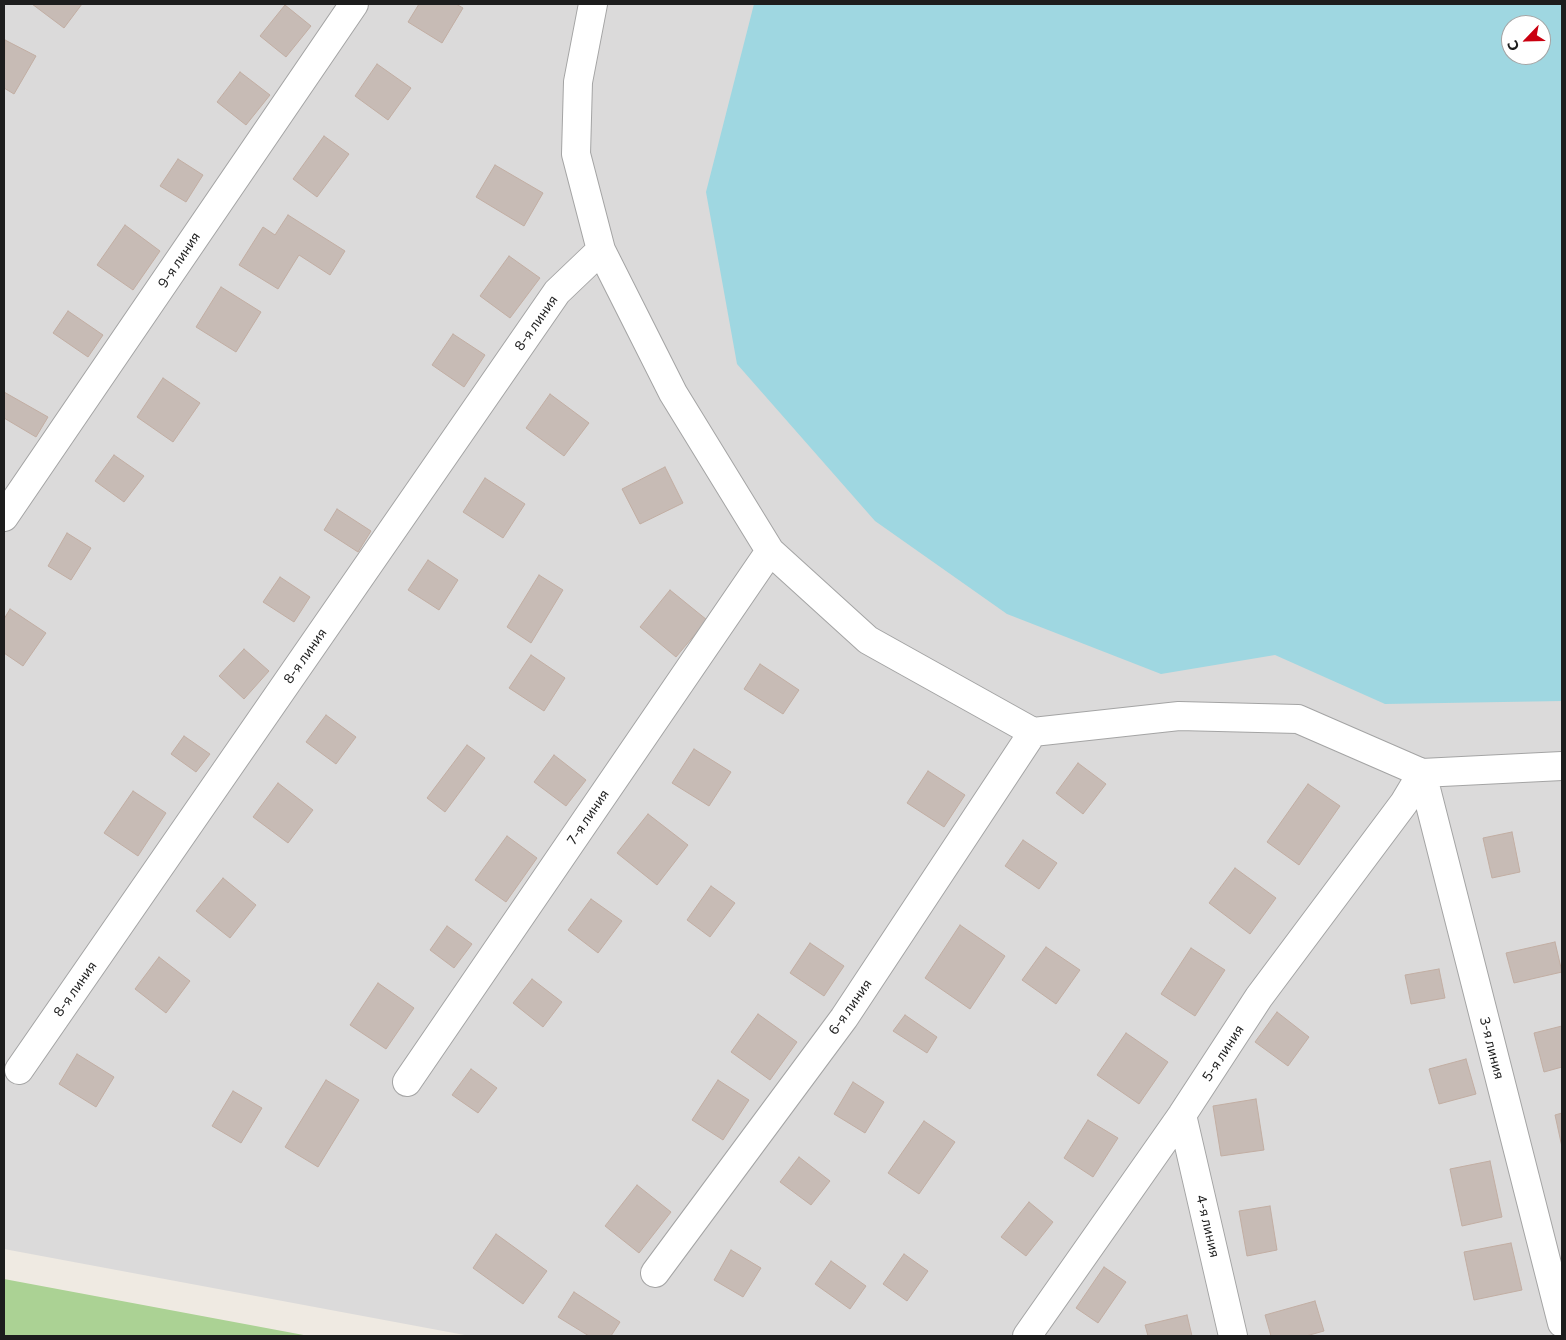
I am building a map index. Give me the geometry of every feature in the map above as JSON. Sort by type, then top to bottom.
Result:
[{"type":"street","name":"9-я линия","points":[[4,517],[354,4]]},
{"type":"street","points":[[593,4],[578,82],[576,154],[601,250],[673,393],[770,551],[868,640],[1033,732],[1179,716],[1298,719],[1422,773],[1562,766]]},
{"type":"street","name":"8-я линия","points":[[19,1070],[557,292],[601,250]]},
{"type":"street","name":"7-я линия","points":[[407,1082],[770,551]]},
{"type":"street","name":"6-я линия","points":[[654,1273],[844,1018],[1033,732]]},
{"type":"street","name":"5-я линия","points":[[1027,1336],[1182,1115],[1259,997],[1404,803],[1422,773]]},
{"type":"street","name":"3-я линия","points":[[1422,773],[1562,1323]]},
{"type":"street","name":"4-я линия","points":[[1182,1115],[1233,1336]]},
{"type":"shaded area","points":[[4,4],[1562,4],[1562,1336],[470,1336],[4,1249]]},
{"type":"green space","points":[[4,1279],[309,1336],[4,1336]]},
{"type":"water","points":[[754,4],[1562,4],[1562,701],[1385,704],[1275,655],[1161,674],[1007,614],[875,521],[737,364],[706,192]]},
{"type":"building","points":[[32,4],[82,4],[64,28]]},
{"type":"building","points":[[419,4],[456,4],[463,8],[442,43],[408,22]]},
{"type":"building","points":[[285,5],[311,26],[286,57],[260,36]]},
{"type":"building","points":[[5,40],[36,56],[14,94],[4,88]]},
{"type":"building","points":[[377,64],[411,88],[388,120],[355,96]]},
{"type":"building","points":[[240,72],[270,95],[246,125],[217,102]]},
{"type":"building","points":[[324,136],[349,154],[317,197],[293,179]]},
{"type":"building","points":[[178,159],[203,175],[186,202],[160,186]]},
{"type":"building","points":[[495,165],[543,193],[524,226],[476,197]]},
{"type":"building","points":[[288,215],[345,251],[330,275],[299,255],[278,289],[239,265],[263,227],[275,235]]},
{"type":"building","points":[[125,225],[160,251],[133,290],[97,265]]},
{"type":"building","points":[[509,256],[540,278],[510,318],[480,296]]},
{"type":"building","points":[[221,287],[261,312],[236,352],[196,327]]},
{"type":"building","points":[[68,311],[103,335],[88,357],[53,333]]},
{"type":"building","points":[[453,334],[485,355],[464,387],[432,365]]},
{"type":"building","points":[[163,378],[200,403],[173,442],[137,417]]},
{"type":"building","points":[[4,392],[48,417],[36,437],[4,418]]},
{"type":"building","points":[[550,394],[589,423],[564,456],[526,428]]},
{"type":"building","points":[[114,455],[144,476],[124,502],[95,481]]},
{"type":"building","points":[[665,467],[683,503],[640,524],[622,489]]},
{"type":"building","points":[[485,478],[525,504],[503,538],[463,512]]},
{"type":"building","points":[[337,509],[371,531],[358,552],[324,530]]},
{"type":"building","points":[[67,533],[91,548],[71,580],[48,566]]},
{"type":"building","points":[[428,560],[458,580],[439,610],[408,590]]},
{"type":"building","points":[[539,575],[563,590],[531,643],[507,627]]},
{"type":"building","points":[[280,577],[310,597],[294,622],[263,602]]},
{"type":"building","points":[[670,590],[707,620],[676,657],[640,627]]},
{"type":"building","points":[[10,609],[46,633],[23,666],[4,653],[4,619]]},
{"type":"building","points":[[244,649],[269,671],[244,699],[219,676]]},
{"type":"building","points":[[531,655],[565,678],[544,711],[509,688]]},
{"type":"building","points":[[760,664],[799,690],[783,714],[744,689]]},
{"type":"building","points":[[326,715],[356,737],[336,764],[306,742]]},
{"type":"building","points":[[184,736],[210,754],[196,772],[171,754]]},
{"type":"building","points":[[467,745],[485,758],[445,812],[427,798]]},
{"type":"building","points":[[694,749],[731,772],[709,806],[672,783]]},
{"type":"building","points":[[554,755],[586,780],[566,806],[534,782]]},
{"type":"building","points":[[1078,763],[1106,784],[1083,814],[1056,793]]},
{"type":"building","points":[[928,771],[965,795],[944,827],[907,803]]},
{"type":"building","points":[[278,783],[313,810],[288,843],[253,817]]},
{"type":"building","points":[[1308,784],[1340,806],[1299,865],[1267,842]]},
{"type":"building","points":[[133,791],[166,813],[138,856],[104,833]]},
{"type":"building","points":[[648,814],[688,845],[657,885],[617,853]]},
{"type":"building","points":[[1512,832],[1520,872],[1492,878],[1483,838]]},
{"type":"building","points":[[507,836],[537,858],[506,902],[475,880]]},
{"type":"building","points":[[1023,840],[1057,863],[1039,889],[1005,866]]},
{"type":"building","points":[[1235,868],[1276,898],[1250,934],[1209,903]]},
{"type":"building","points":[[223,878],[256,905],[230,938],[196,911]]},
{"type":"building","points":[[711,886],[735,903],[710,937],[687,920]]},
{"type":"building","points":[[591,899],[622,921],[598,953],[568,930]]},
{"type":"building","points":[[960,925],[1005,956],[970,1009],[925,978]]},
{"type":"building","points":[[447,926],[472,944],[454,968],[430,950]]},
{"type":"building","points":[[1555,942],[1562,972],[1514,983],[1506,953]]},
{"type":"building","points":[[810,943],[844,966],[824,996],[790,973]]},
{"type":"building","points":[[1046,947],[1080,970],[1056,1004],[1022,980]]},
{"type":"building","points":[[1191,948],[1225,970],[1195,1016],[1161,994]]},
{"type":"building","points":[[159,957],[190,981],[166,1013],[135,989]]},
{"type":"building","points":[[1439,969],[1445,998],[1411,1004],[1405,975]]},
{"type":"building","points":[[532,979],[562,1002],[543,1027],[513,1003]]},
{"type":"building","points":[[378,983],[414,1008],[386,1049],[350,1025]]},
{"type":"building","points":[[1277,1012],[1309,1037],[1288,1066],[1255,1042]]},
{"type":"building","points":[[758,1014],[797,1042],[770,1080],[731,1052]]},
{"type":"building","points":[[905,1015],[937,1037],[927,1053],[893,1031]]},
{"type":"building","points":[[1562,1026],[1562,1067],[1544,1072],[1534,1033]]},
{"type":"building","points":[[1126,1033],[1168,1062],[1139,1104],[1097,1075]]},
{"type":"building","points":[[77,1054],[114,1077],[96,1107],[59,1084]]},
{"type":"building","points":[[1466,1059],[1476,1094],[1439,1104],[1429,1069]]},
{"type":"building","points":[[471,1069],[497,1088],[478,1113],[452,1095]]},
{"type":"building","points":[[326,1080],[359,1100],[318,1167],[285,1147]]},
{"type":"building","points":[[718,1080],[749,1100],[723,1140],[692,1120]]},
{"type":"building","points":[[853,1082],[884,1102],[865,1133],[834,1114]]},
{"type":"building","points":[[233,1091],[262,1108],[241,1143],[212,1126]]},
{"type":"building","points":[[1256,1099],[1264,1150],[1221,1156],[1213,1106]]},
{"type":"building","points":[[1562,1113],[1562,1147],[1555,1115]]},
{"type":"building","points":[[1088,1120],[1118,1138],[1093,1177],[1064,1158]]},
{"type":"building","points":[[924,1121],[955,1142],[919,1194],[888,1173]]},
{"type":"building","points":[[799,1157],[830,1181],[811,1205],[780,1182]]},
{"type":"building","points":[[1490,1161],[1502,1217],[1462,1226],[1450,1169]]},
{"type":"building","points":[[637,1185],[671,1212],[639,1253],[605,1226]]},
{"type":"building","points":[[1029,1202],[1053,1222],[1026,1256],[1001,1237]]},
{"type":"building","points":[[1270,1206],[1277,1250],[1247,1256],[1239,1211]]},
{"type":"building","points":[[496,1234],[547,1271],[523,1304],[473,1268]]},
{"type":"building","points":[[1511,1243],[1522,1290],[1474,1300],[1464,1252]]},
{"type":"building","points":[[731,1250],[761,1268],[743,1297],[714,1280]]},
{"type":"building","points":[[904,1254],[928,1271],[907,1301],[883,1284]]},
{"type":"building","points":[[831,1261],[866,1286],[850,1309],[815,1284]]},
{"type":"building","points":[[1104,1267],[1126,1282],[1098,1323],[1076,1308]]},
{"type":"building","points":[[574,1292],[620,1322],[611,1336],[589,1336],[558,1317]]},
{"type":"building","points":[[1315,1301],[1324,1331],[1306,1336],[1271,1336],[1265,1315]]},
{"type":"building","points":[[1187,1315],[1192,1336],[1148,1336],[1145,1325]]}]
